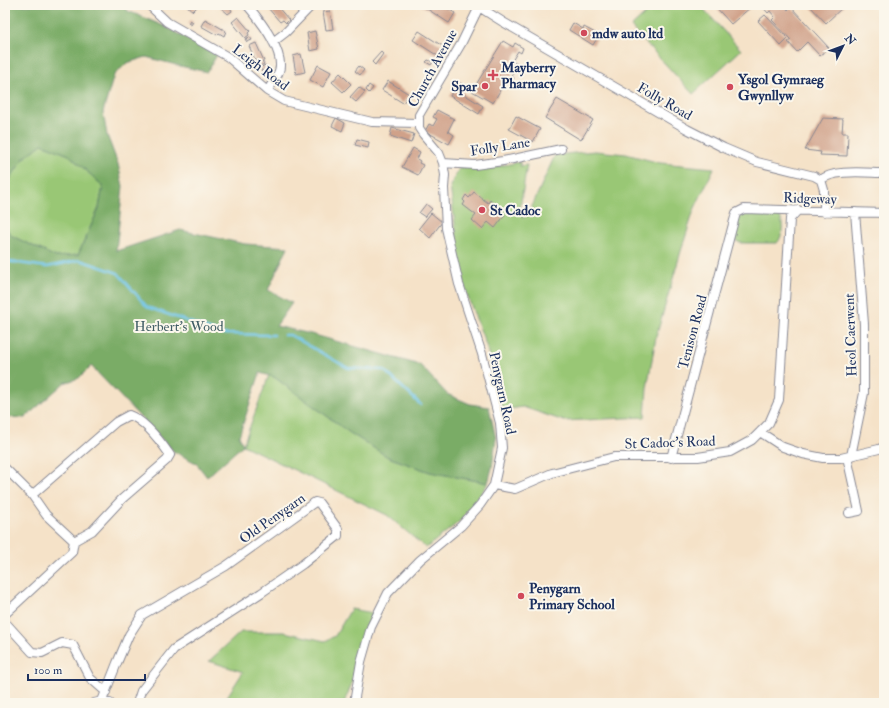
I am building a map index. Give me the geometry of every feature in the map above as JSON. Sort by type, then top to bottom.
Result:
[{"type":"street","name":"Leigh Road","points":[[149,5],[167,22],[228,57],[267,91],[284,101],[372,122],[418,123]]},
{"type":"street","points":[[248,5],[273,42],[278,54],[280,66],[274,81],[267,91]]},
{"type":"street","points":[[273,42],[286,32],[312,5]]},
{"type":"street","name":"Church Avenue","points":[[418,123],[419,115],[461,44],[478,6]]},
{"type":"street","name":"Folly Road","points":[[478,6],[687,129],[724,148],[757,162],[814,176],[821,180]]},
{"type":"street","name":"Penygarn Road","points":[[354,703],[361,662],[371,627],[388,593],[420,560],[461,526],[480,505],[494,485],[502,448],[500,423],[482,354],[459,284],[446,228],[444,188],[446,176],[443,164],[439,153],[423,134],[418,123]]},
{"type":"street","name":"Folly Lane","points":[[443,164],[475,165],[561,149]]},
{"type":"street","points":[[824,212],[824,190],[821,180],[824,177],[835,173],[884,173]]},
{"type":"street","name":"Ridgeway","points":[[736,213],[744,209],[884,213]]},
{"type":"street","name":"St Cadoc's Road","points":[[494,485],[514,489],[552,473],[614,457],[698,457],[730,452],[752,440],[769,423],[779,400],[790,219],[798,210]]},
{"type":"street","name":"Heol Caerwent","points":[[849,456],[864,393],[864,324],[855,212]]},
{"type":"street","name":"Tenison Road","points":[[671,458],[736,213]]},
{"type":"street","points":[[32,495],[116,422],[129,414],[137,417],[170,455],[167,460],[122,499],[92,531],[74,541]]},
{"type":"street","points":[[760,432],[783,447],[803,454],[823,458],[849,456],[884,447]]},
{"type":"street","points":[[849,456],[859,511],[849,512]]},
{"type":"street","points":[[5,468],[32,495],[46,515],[74,541]]},
{"type":"street","name":"Old Penygarn","points":[[102,702],[129,635],[142,616],[226,566],[315,502],[319,503],[338,529],[338,536],[303,564],[261,593],[174,649],[141,691],[137,703]]},
{"type":"street","points":[[5,614],[72,552],[74,541]]},
{"type":"street","points":[[5,622],[32,652],[42,653],[62,643],[73,645],[90,678],[106,692]]},
{"type":"green space","name":"Herbert's Wood","points":[[5,5],[120,5],[128,11],[164,26],[217,55],[207,72],[146,57],[127,63],[114,75],[103,112],[107,135],[118,164],[123,186],[116,251],[180,230],[245,244],[288,247],[268,290],[292,303],[276,326],[311,334],[420,365],[447,394],[470,404],[489,407],[496,439],[492,468],[488,483],[430,472],[388,457],[350,433],[274,377],[260,373],[239,436],[243,445],[207,477],[196,463],[173,451],[91,366],[79,378],[64,383],[25,418],[6,417],[5,227],[12,236],[56,257],[78,255],[99,208],[103,186],[69,155],[42,144],[24,158],[5,186]]},
{"type":"green space","points":[[655,5],[700,5],[741,50],[693,94],[631,27]]},
{"type":"green space","points":[[42,144],[69,155],[103,186],[99,208],[78,255],[56,257],[12,236],[5,227],[5,186],[24,158]]},
{"type":"green space","points":[[595,151],[626,154],[660,163],[714,168],[694,210],[656,337],[647,388],[645,417],[564,421],[523,407],[503,410],[486,345],[466,292],[455,245],[456,232],[450,186],[460,167],[494,167],[520,162],[520,166],[527,165],[520,208],[523,218],[528,215],[555,155]]},
{"type":"green space","points":[[747,213],[777,214],[780,216],[782,233],[777,243],[740,243],[735,240],[733,235],[737,221],[740,216]]},
{"type":"green space","points":[[269,375],[274,377],[350,433],[388,457],[430,472],[488,483],[460,521],[426,548],[387,515],[243,445]]},
{"type":"green space","points":[[351,609],[373,613],[357,650],[352,683],[344,703],[223,703],[243,672],[209,661],[241,632],[284,632],[325,641],[335,636]]},
{"type":"building","points":[[186,5],[199,5],[193,11]]},
{"type":"building","points":[[218,5],[229,5],[232,11],[228,14]]},
{"type":"building","points":[[271,5],[276,5],[289,20],[286,23],[283,20],[280,22],[268,8]]},
{"type":"building","points":[[421,5],[442,5],[455,13],[449,23]]},
{"type":"building","points":[[714,5],[749,5],[751,7],[731,24]]},
{"type":"building","points":[[761,5],[784,5],[788,10],[791,7],[829,48],[820,56],[807,42],[797,52],[788,42],[791,40],[772,20],[775,17],[770,11],[768,13]]},
{"type":"building","points":[[809,5],[845,5],[826,23]]},
{"type":"building","points":[[330,11],[333,29],[326,30],[323,12]]},
{"type":"building","points":[[765,15],[788,39],[781,46],[758,21]]},
{"type":"building","points":[[238,17],[250,31],[248,33],[249,35],[245,38],[232,22]]},
{"type":"building","points":[[205,19],[226,31],[224,36],[219,33],[217,35],[201,26]]},
{"type":"building","points":[[190,20],[193,22],[191,25],[188,23]]},
{"type":"building","name":"mdw auto ltd","points":[[573,23],[583,29],[584,27],[599,35],[593,45],[569,30]]},
{"type":"building","points":[[315,31],[319,49],[310,51],[307,33]]},
{"type":"building","points":[[419,31],[444,47],[438,56],[413,40]]},
{"type":"building","points":[[250,37],[252,40],[247,42],[245,39]]},
{"type":"building","points":[[503,41],[513,47],[515,43],[523,48],[521,53],[518,51],[512,61],[517,64],[511,76],[514,78],[510,84],[507,81],[493,103],[472,91]]},
{"type":"building","points":[[256,43],[264,61],[262,61],[264,64],[260,66],[259,63],[257,64],[249,46]]},
{"type":"building","points":[[381,52],[383,54],[375,65],[372,62]]},
{"type":"building","points":[[301,54],[305,72],[296,74],[293,56]]},
{"type":"building","points":[[428,60],[433,62],[431,65],[426,62]]},
{"type":"building","points":[[265,65],[267,69],[262,71],[260,68]]},
{"type":"building","points":[[318,65],[331,72],[323,87],[310,80]]},
{"type":"building","points":[[359,66],[364,70],[360,75],[355,71]]},
{"type":"building","points":[[340,73],[351,84],[343,92],[332,82]]},
{"type":"building","points":[[388,81],[409,94],[403,103],[382,90]]},
{"type":"building","points":[[458,82],[466,86],[462,93],[483,106],[479,114],[450,96]]},
{"type":"building","points":[[369,85],[373,88],[369,93],[366,90]]},
{"type":"building","points":[[359,87],[365,92],[356,102],[350,97]]},
{"type":"building","points":[[557,99],[593,120],[581,140],[545,118]]},
{"type":"building","points":[[437,110],[454,119],[448,131],[454,135],[449,144],[425,131],[429,124],[433,126],[437,119],[433,117]]},
{"type":"building","points":[[516,116],[540,129],[533,142],[509,129]]},
{"type":"building","points":[[336,118],[345,123],[342,131],[332,126]]},
{"type":"building","points":[[823,118],[843,119],[842,133],[848,133],[847,156],[820,155],[821,152],[805,150]]},
{"type":"building","points":[[392,128],[414,134],[411,143],[390,136]]},
{"type":"building","points":[[357,139],[369,142],[368,148],[355,145]]},
{"type":"building","points":[[413,148],[420,152],[417,159],[420,161],[419,163],[423,165],[418,175],[402,167]]},
{"type":"building","points":[[474,192],[488,203],[490,200],[505,215],[495,228],[488,222],[482,229],[472,220],[476,215],[463,205],[465,202],[463,200],[466,195],[469,198]]},
{"type":"building","points":[[426,204],[432,209],[425,217],[419,213]]},
{"type":"building","points":[[431,213],[442,222],[430,238],[419,228]]},
{"type":"waterway","points":[[5,261],[47,267],[80,260],[118,273],[147,307],[223,334],[274,335]]},
{"type":"waterway","points":[[284,335],[290,335],[348,368],[384,370],[421,405]]},
{"type":"place","name":"mdw auto ltd","points":[[584,33]]},
{"type":"place","name":"Mayberry Pharmacy","points":[[493,75]]},
{"type":"place","name":"Spar","points":[[485,86]]},
{"type":"place","name":"Ysgol Gymraeg Gwynllyw","points":[[730,87]]},
{"type":"place","name":"St Cadoc","points":[[482,210]]},
{"type":"place","name":"Penygarn Primary School","points":[[521,596]]}]
